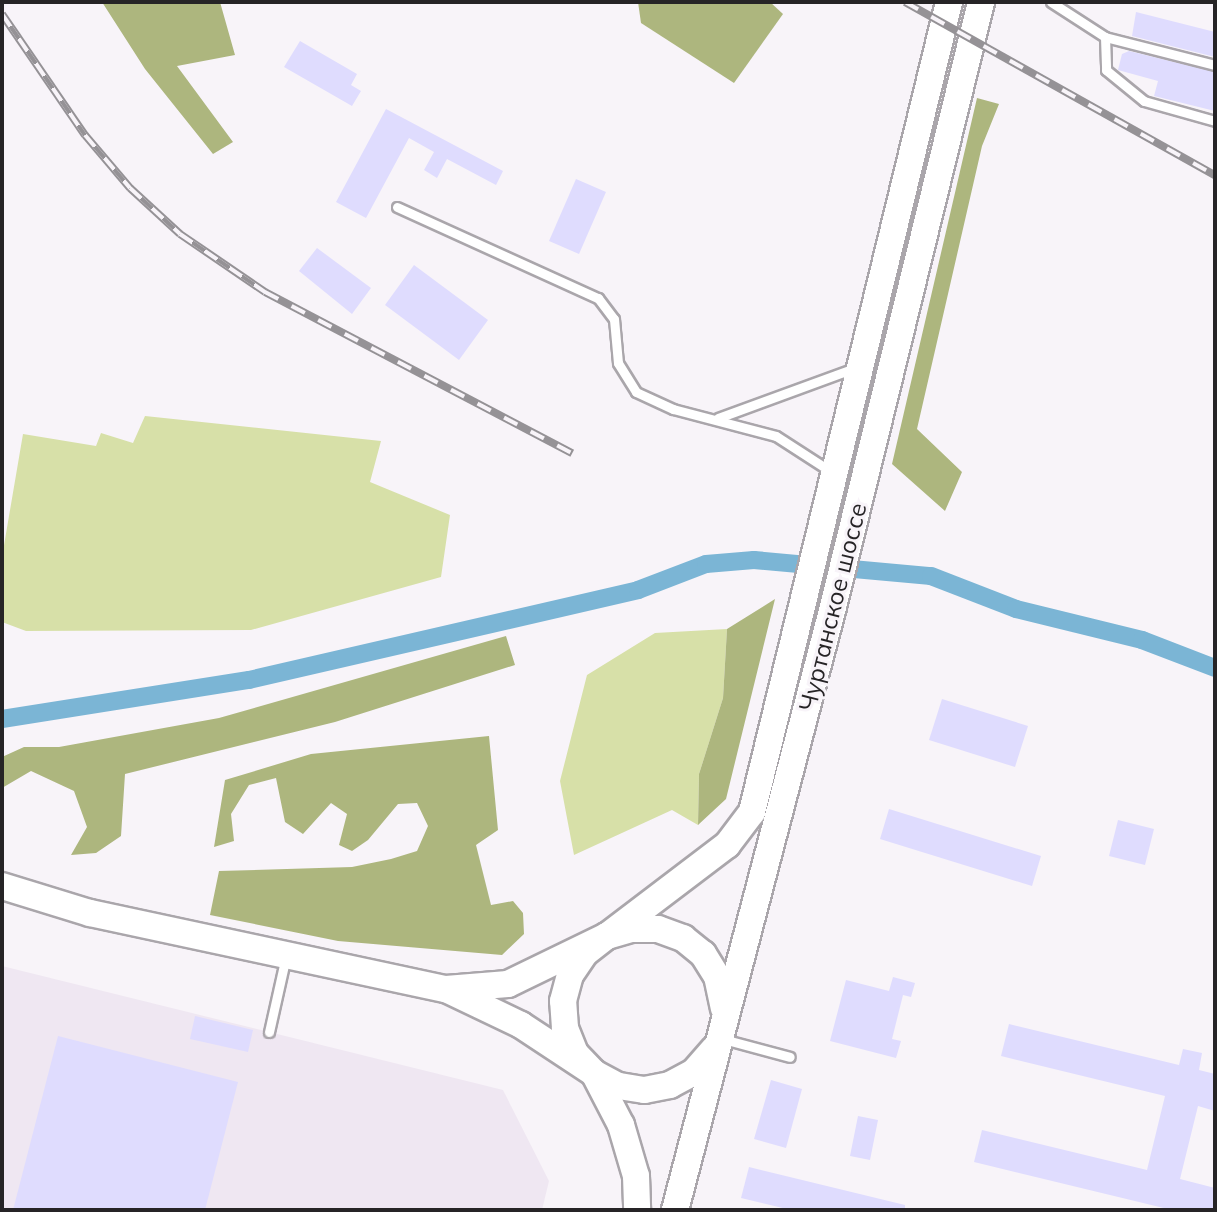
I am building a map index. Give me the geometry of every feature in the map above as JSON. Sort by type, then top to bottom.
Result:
[{"type":"street","name":"Чуртанское шоссе","points":[[446,989],[508,984],[607,936],[727,845],[752,812],[864,363],[949,2]]},
{"type":"street","name":"Чуртанское шоссе","points":[[675,1210],[833,607],[981,2]]},
{"type":"street","points":[[2,886],[90,913],[446,989],[521,1025],[594,1073],[618,1086],[644,1090],[670,1085],[694,1072],[721,1033],[724,1001],[717,976],[703,954],[683,938],[658,929],[632,929],[607,936],[585,953],[570,975],[563,1001],[570,1041],[594,1073],[621,1125],[636,1176],[637,1210]]},
{"type":"lane","points":[[1051,2],[1105,37],[1215,65]]},
{"type":"lane","points":[[1105,37],[1106,70],[1144,101],[1215,121]]},
{"type":"lane","points":[[397,207],[598,298],[614,319],[618,363],[636,392],[673,409],[718,418],[776,436],[836,476]]},
{"type":"lane","points":[[718,418],[757,408],[864,363]]},
{"type":"lane","points":[[269,1032],[286,956]]},
{"type":"lane","points":[[721,1033],[790,1057]]},
{"type":"shaded area","points":[[2,966],[503,1090],[549,1181],[542,1210],[2,1210]]},
{"type":"green space","points":[[102,2],[220,2],[235,55],[177,66],[233,142],[213,154],[145,69]]},
{"type":"green space","points":[[638,2],[770,2],[783,14],[734,83],[641,23]]},
{"type":"green space","points":[[977,98],[999,104],[982,146],[917,429],[962,472],[945,511],[892,464]]},
{"type":"green space","points":[[145,416],[381,441],[370,482],[450,515],[441,577],[251,630],[26,631],[2,622],[2,557],[23,434],[96,446],[101,433],[133,443]]},
{"type":"green space","points":[[775,599],[726,799],[698,825],[699,774],[723,698],[727,629]]},
{"type":"green space","points":[[727,629],[723,698],[699,774],[698,825],[672,810],[574,855],[560,781],[587,675],[655,633]]},
{"type":"green space","points":[[506,636],[515,665],[335,722],[125,774],[121,836],[96,853],[71,855],[87,827],[74,791],[31,771],[2,788],[2,757],[24,747],[59,747],[219,718]]},
{"type":"green space","points":[[489,736],[498,830],[476,845],[491,905],[513,901],[523,913],[524,934],[502,955],[338,941],[210,915],[219,871],[352,867],[391,859],[417,851],[428,826],[417,803],[398,804],[368,840],[352,851],[339,845],[347,814],[331,803],[303,834],[285,822],[276,778],[249,785],[231,814],[234,841],[214,847],[225,780],[311,754]]},
{"type":"building","points":[[1136,12],[1215,32],[1215,57],[1132,36]]},
{"type":"building","points":[[300,41],[357,74],[351,85],[361,91],[352,106],[284,67]]},
{"type":"building","points":[[1129,51],[1215,72],[1215,111],[1154,96],[1158,81],[1118,70],[1122,54]]},
{"type":"building","points":[[386,109],[503,171],[496,185],[447,159],[437,178],[424,170],[434,152],[409,138],[366,218],[336,202]]},
{"type":"building","points":[[576,179],[606,192],[579,254],[549,241]]},
{"type":"building","points":[[317,248],[371,288],[352,314],[299,271]]},
{"type":"building","points":[[414,265],[488,320],[459,360],[385,305]]},
{"type":"building","points":[[942,699],[1028,726],[1015,767],[929,740]]},
{"type":"building","points":[[889,809],[1041,856],[1032,886],[880,839]]},
{"type":"building","points":[[1118,820],[1154,829],[1145,865],[1109,856]]},
{"type":"building","points":[[893,977],[915,983],[911,997],[903,995],[892,1039],[901,1041],[896,1058],[830,1041],[846,980],[889,991]]},
{"type":"building","points":[[195,1016],[253,1030],[248,1052],[190,1039]]},
{"type":"building","points":[[1009,1024],[1179,1065],[1183,1049],[1202,1053],[1199,1070],[1215,1074],[1215,1111],[1198,1106],[1180,1179],[1215,1188],[1215,1210],[1172,1210],[974,1162],[982,1130],[1147,1170],[1165,1096],[1001,1056]]},
{"type":"building","points":[[58,1036],[238,1082],[205,1210],[13,1210]]},
{"type":"building","points":[[771,1080],[802,1089],[786,1148],[754,1139]]},
{"type":"building","points":[[858,1116],[878,1120],[870,1160],[850,1156]]},
{"type":"building","points":[[749,1167],[905,1205],[905,1210],[791,1210],[741,1198]]},
{"type":"waterway","points":[[2,719],[249,680],[638,590],[706,564],[754,560],[931,576],[1016,609],[1142,640],[1215,668]]},
{"type":"railway","points":[[905,2],[1215,175]]},
{"type":"railway","points":[[2,14],[85,135],[130,188],[180,234],[265,292],[572,453]]}]
